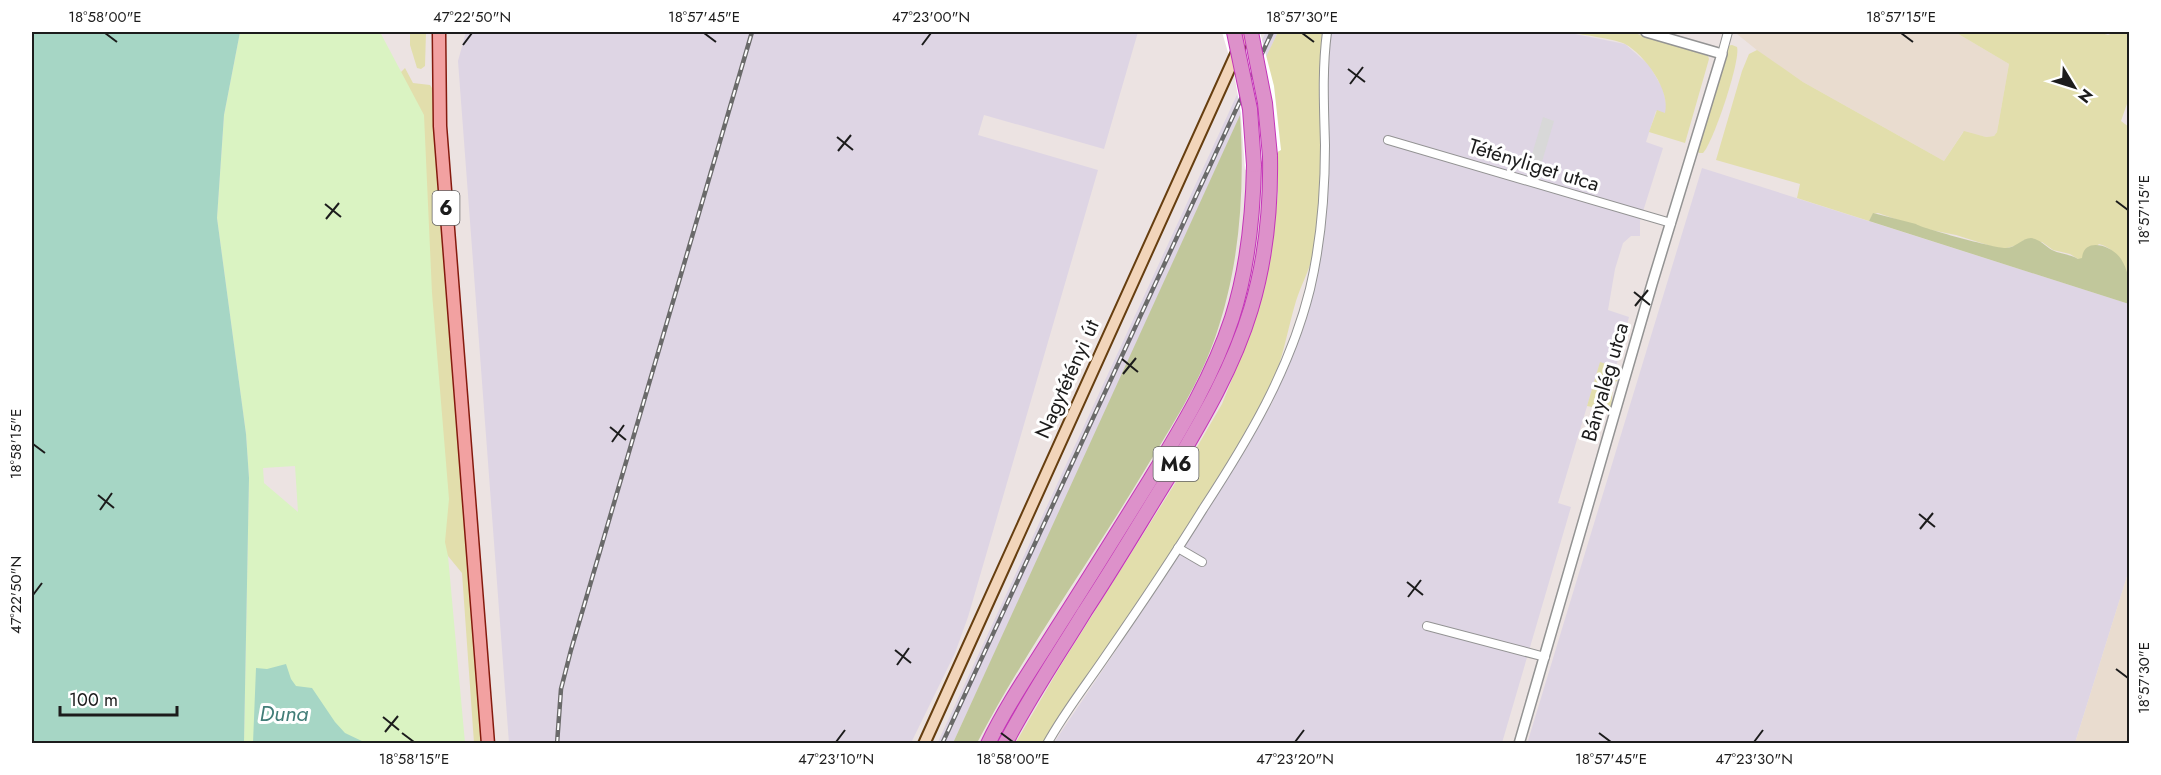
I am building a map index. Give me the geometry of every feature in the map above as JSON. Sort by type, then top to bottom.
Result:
[{"type":"highway","name":"M6","points":[[988,744],[1021,686],[1108,549],[1208,381],[1232,318],[1252,220],[1254,165],[1250,109],[1234,32]]},
{"type":"highway","name":"M6","points":[[1005,744],[1200,424],[1232,361],[1251,311],[1262,263],[1268,219],[1270,156],[1265,102],[1251,32]]},
{"type":"main road","name":"6","points":[[439,32],[440,126],[488,744]]},
{"type":"main road","name":"Nagytétényi út","points":[[924,744],[1246,32]]},
{"type":"street","points":[[1047,744],[1242,448],[1268,402],[1285,364],[1310,288],[1322,213],[1325,144],[1323,76],[1327,32]]},
{"type":"street","points":[[1646,32],[1722,54]]},
{"type":"street","name":"Bányalég utca","points":[[1519,744],[1728,32]]},
{"type":"street","name":"Tétényliget utca","points":[[1388,140],[1671,223]]},
{"type":"street","points":[[1178,548],[1202,562]]},
{"type":"street","points":[[1427,626],[1545,657]]},
{"type":"shaded area","points":[[240,32],[380,32],[424,115],[432,293],[449,499],[445,542],[465,743],[244,743],[249,478],[246,434],[217,218],[224,115]],"holes":[[[295,466],[298,512],[264,483],[263,468]]]},
{"type":"shaded area","points":[[410,32],[426,32],[425,66],[421,69],[417,68],[410,45]]},
{"type":"shaded area","points":[[466,32],[1138,32],[1104,149],[984,115],[978,135],[1098,170],[968,617],[955,653],[911,743],[509,743],[458,61]]},
{"type":"shaded area","points":[[1266,32],[1278,32],[1057,518],[953,743],[937,744]]},
{"type":"shaded area","points":[[1278,32],[1322,32],[1321,171],[1317,226],[1312,259],[1296,301],[1277,371],[1262,405],[1233,454],[1043,743],[1015,744],[1222,404],[1252,330],[1264,288],[1278,194],[1278,127],[1266,57]]},
{"type":"shaded area","points":[[1331,32],[1565,32],[1625,44],[1649,65],[1663,89],[1666,114],[1656,111],[1646,142],[1663,148],[1640,221],[1640,236],[1631,236],[1623,243],[1615,269],[1608,310],[1629,317],[1616,367],[1600,363],[1558,503],[1571,507],[1502,743],[1053,744],[1164,579],[1245,451],[1271,405],[1298,341],[1318,267],[1328,201],[1327,67]]},
{"type":"shaded area","points":[[1566,32],[1631,32],[1708,56],[1685,143],[1649,132],[1657,110],[1665,113],[1666,104],[1655,74],[1641,56],[1620,42]]},
{"type":"shaded area","points":[[1737,32],[1955,32],[2009,64],[1997,132],[1994,136],[1986,137],[1963,132],[1944,161],[1803,82],[1763,55]]},
{"type":"shaded area","points":[[1955,32],[2098,32],[2108,35],[2115,32],[2129,32],[2129,98],[2121,121],[2129,127],[2129,278],[2114,253],[2099,244],[2082,259],[2078,259],[2070,254],[2053,250],[2042,242],[2024,240],[2018,245],[1997,248],[1956,235],[1921,228],[1878,213],[1873,214],[1869,221],[1797,198],[1800,184],[1716,160],[1742,71],[1749,54],[1757,50],[1803,82],[1944,161],[1964,131],[1986,137],[1994,136],[1997,132],[2009,64]]},
{"type":"shaded area","points":[[1727,46],[1737,47],[1737,55],[1731,84],[1713,134],[1703,153],[1699,153],[1695,147]]},
{"type":"shaded area","points":[[405,68],[413,83],[430,85],[432,88],[482,743],[474,743],[462,573],[412,504],[400,73]]},
{"type":"shaded area","points":[[1240,115],[1241,199],[1231,281],[1216,335],[1202,370],[1166,436],[1038,638],[977,743],[953,743]]},
{"type":"shaded area","points":[[1543,117],[1554,121],[1539,172],[1528,168]]},
{"type":"shaded area","points":[[1702,168],[2129,304],[2129,570],[2075,743],[1527,744]]},
{"type":"shaded area","points":[[1873,213],[1960,238],[2006,248],[2031,238],[2040,241],[2052,250],[2078,259],[2082,258],[2088,247],[2099,245],[2106,247],[2117,254],[2126,270],[2129,304],[1869,221]]},
{"type":"shaded area","points":[[1600,362],[1616,367],[1618,380],[1613,384],[1611,411],[1587,406]]},
{"type":"shaded area","points":[[2129,570],[2129,743],[2075,743]]},
{"type":"water","name":"Duna","points":[[32,32],[240,32],[224,115],[217,218],[246,434],[249,478],[244,743],[32,743]]},
{"type":"water","name":"Duna","points":[[286,664],[296,686],[312,688],[345,733],[366,743],[253,743],[256,668],[267,669]]},
{"type":"pier","points":[[1222,32],[1260,32],[1274,86],[1281,150],[1245,170],[1241,115],[1234,73]]},
{"type":"railway","points":[[557,744],[561,689],[571,650],[752,32]]},
{"type":"railway","points":[[942,744],[1272,32]]}]
